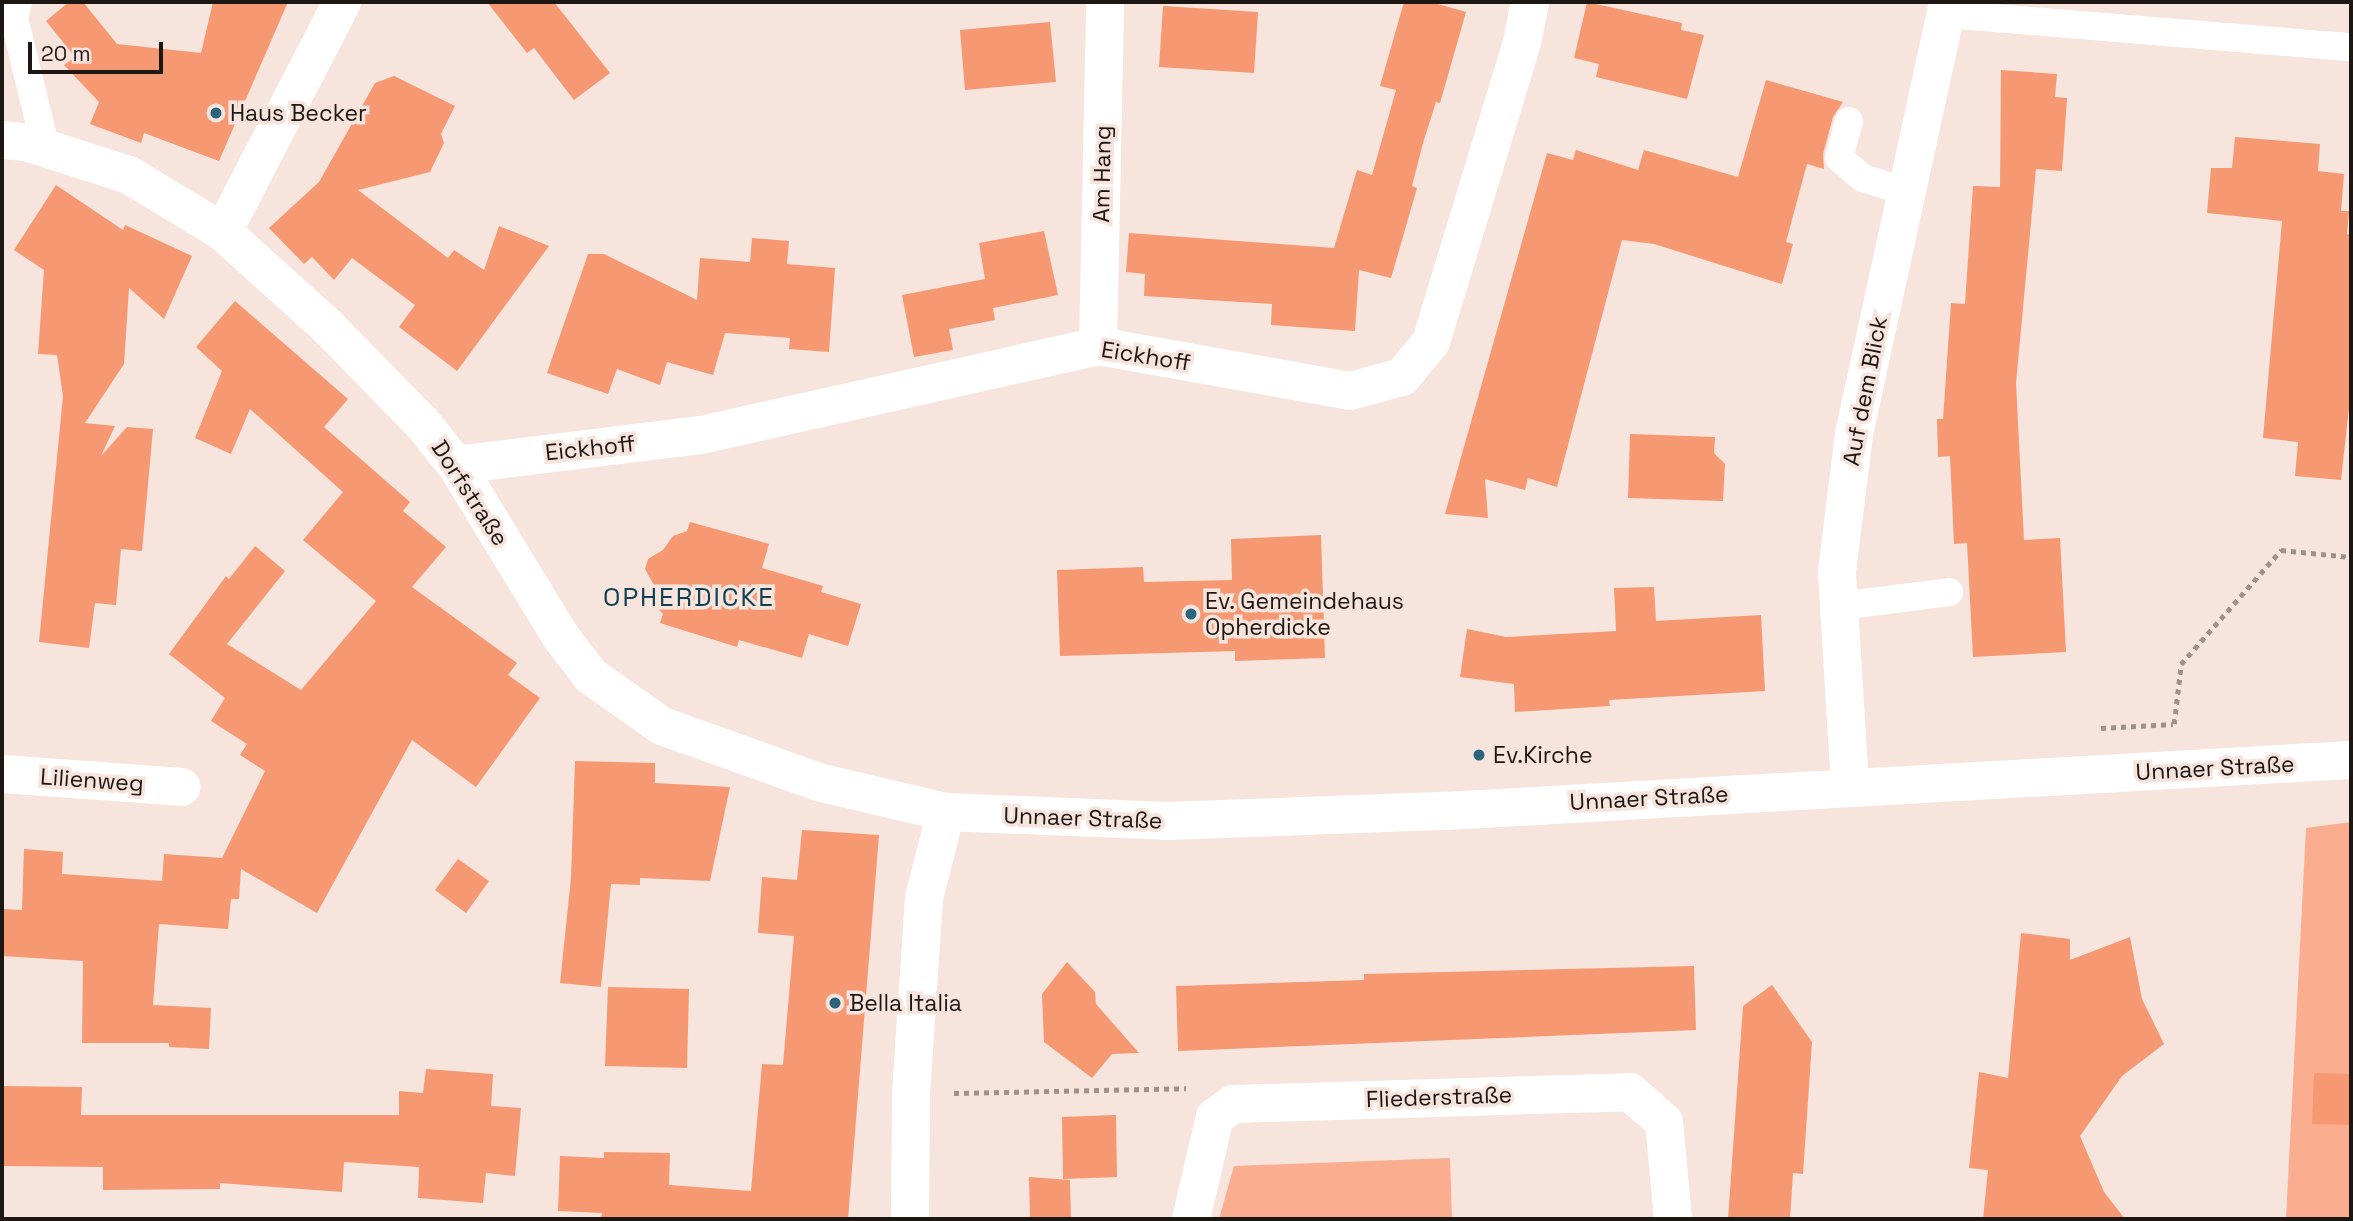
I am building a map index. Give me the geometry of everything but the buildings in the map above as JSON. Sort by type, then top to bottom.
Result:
[{"type":"street","points":[[223,232],[342,2]]},
{"type":"street","name":"Am Hang","points":[[1098,346],[1105,2]]},
{"type":"street","name":"Eickhoff","points":[[456,465],[701,435],[1098,346],[1350,391],[1402,377],[1430,342],[1435,330],[1522,43],[1530,2]]},
{"type":"street","name":"Auf dem Blick","points":[[1850,786],[1837,571],[1854,434],[1947,8]]},
{"type":"street","name":"Dorfstraße","points":[[2,140],[46,149],[129,175],[223,232],[381,379],[456,465],[561,636],[591,676],[622,702],[662,726],[818,782],[946,812]]},
{"type":"street","name":"Unnaer Straße","points":[[946,812],[1167,821],[1446,811],[1850,786],[2351,760]]},
{"type":"street","name":"Lilienweg","points":[[2,774],[182,786]]},
{"type":"street","points":[[909,1219],[911,1094],[924,898],[946,812]]},
{"type":"street","name":"Fliederstraße","points":[[1215,1117],[1233,1104],[1630,1091],[1664,1122],[1673,1219]]},
{"type":"street","points":[[1191,1219],[1215,1117]]},
{"type":"lane","points":[[1947,8],[2351,47]]},
{"type":"lane","points":[[11,11],[46,149]]},
{"type":"lane","points":[[1849,121],[1839,158],[1863,178],[1907,192]]},
{"type":"lane","points":[[1840,606],[1949,592]]},
{"type":"path","points":[[2174,724],[2181,664],[2281,550],[2351,557]]},
{"type":"path","points":[[2097,728],[2188,723]]},
{"type":"path","points":[[911,1094],[1184,1087],[1215,1117]]},
{"type":"shaded area","points":[[2351,822],[2351,1219],[2286,1219],[2306,828]]},
{"type":"shaded area","points":[[1450,1158],[1452,1219],[1219,1219],[1234,1166]]},
{"type":"place","name":"Haus Becker","points":[[216,113]]},
{"type":"place","name":"Ev. Gemeindehaus Opherdicke","points":[[1191,614]]},
{"type":"place","name":"Ev.Kirche","points":[[1479,755]]},
{"type":"place","name":"Bella Italia","points":[[835,1003]]},
{"type":"district","name":"OPHERDICKE","points":[[689,598]]}]
